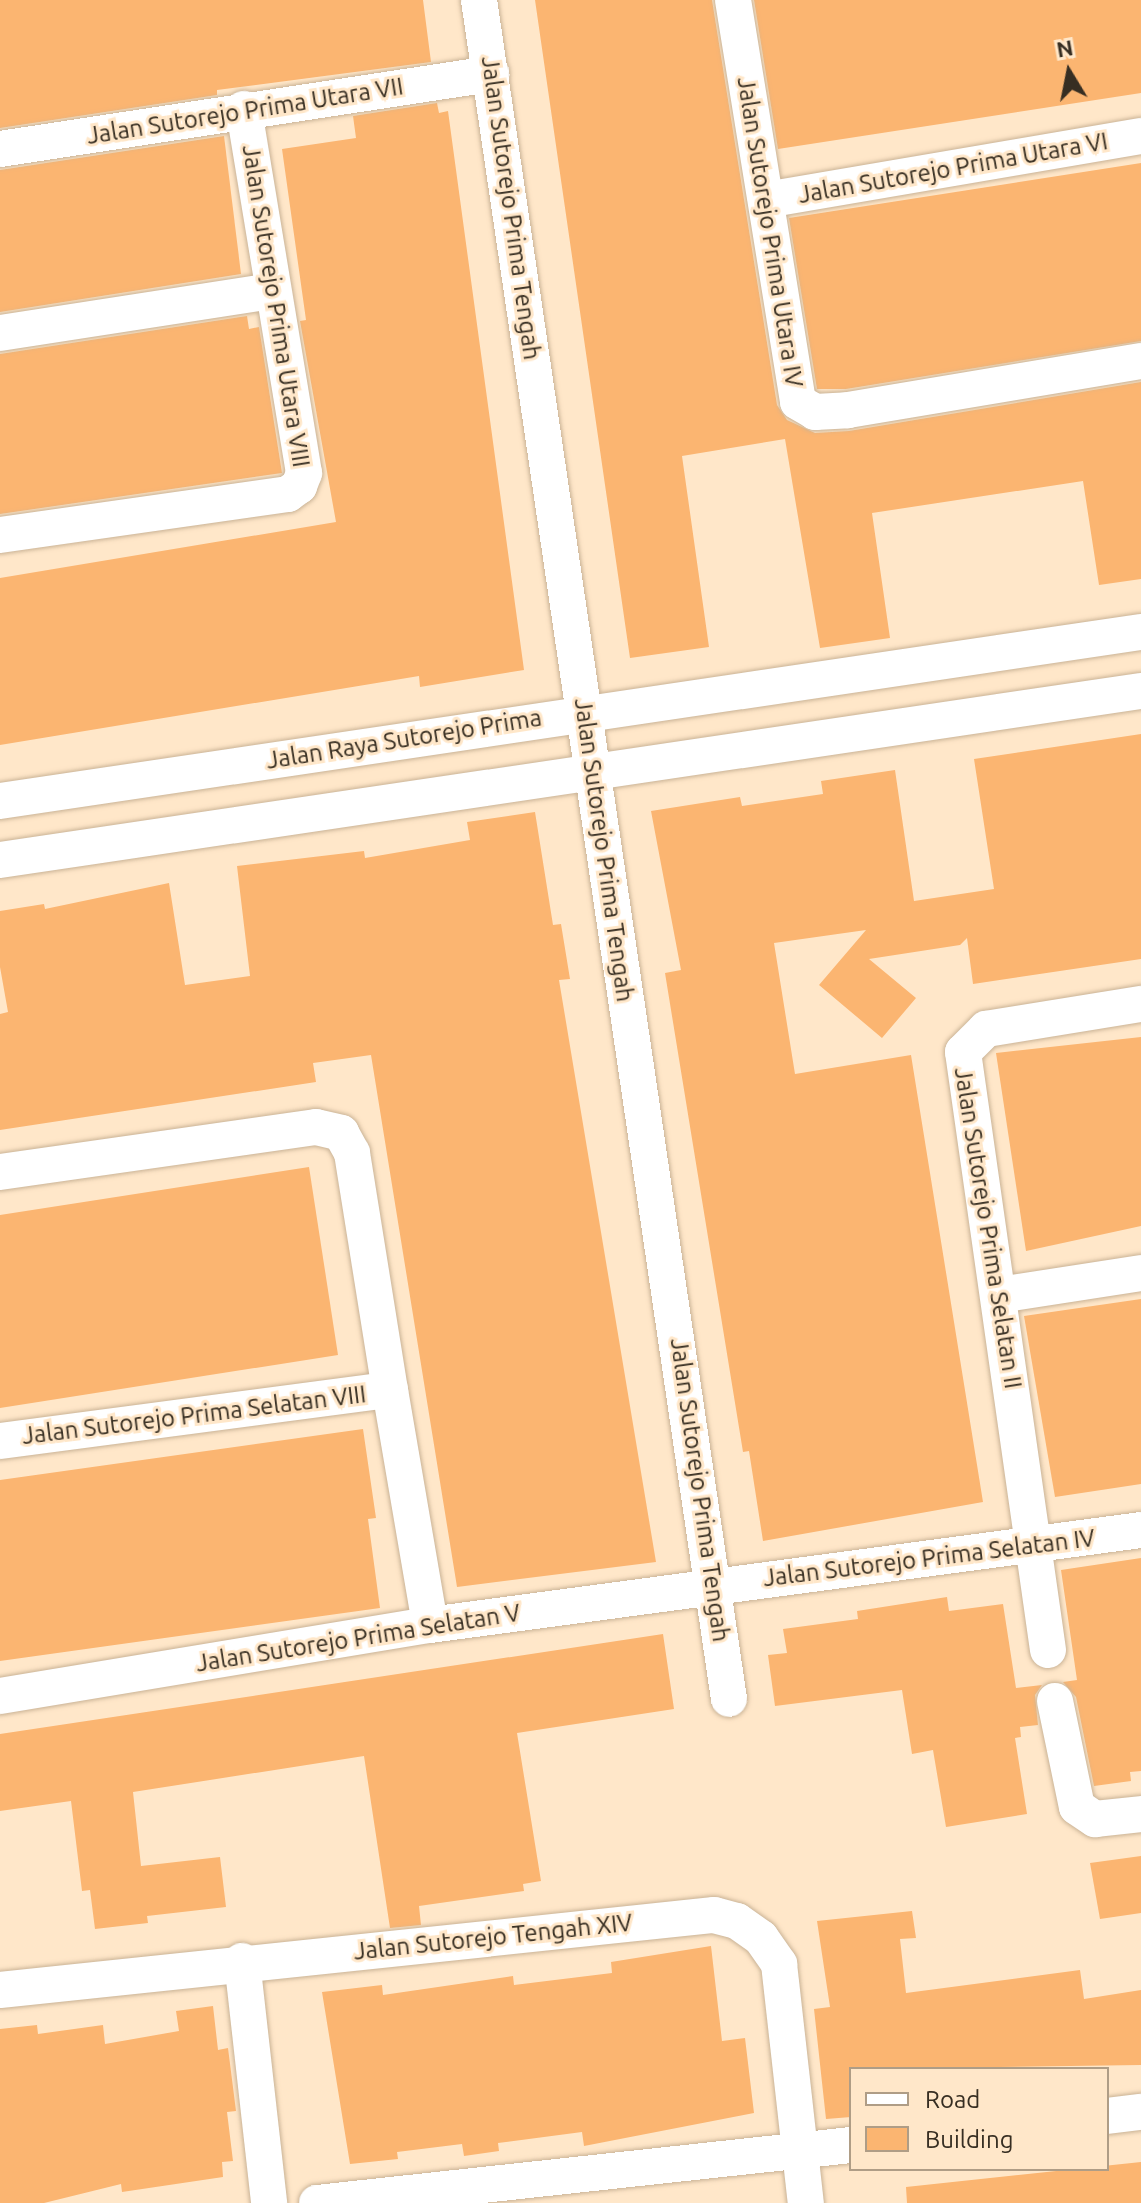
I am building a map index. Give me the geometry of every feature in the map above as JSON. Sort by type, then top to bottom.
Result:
[{"type":"street","name":"Jalan Sutorejo Prima Tengah","points":[[479,0],[585,711],[590,772],[717,1585],[729,1699]]},
{"type":"street","name":"Jalan Sutorejo Prima Utara IV","points":[[733,0],[794,395],[809,410],[848,410],[1141,361]]},
{"type":"street","name":"Jalan Sutorejo Prima Utara VII","points":[[0,149],[244,109],[491,74]]},
{"type":"street","name":"Jalan Sutorejo Prima Utara VIII","points":[[0,535],[295,490],[304,473],[244,109]]},
{"type":"street","name":"Jalan Sutorejo Prima Utara VI","points":[[766,200],[1141,136]]},
{"type":"street","points":[[0,333],[272,291]]},
{"type":"street","name":"Jalan Raya Sutorejo Prima","points":[[0,801],[585,711],[1141,632]]},
{"type":"street","points":[[0,860],[1141,691]]},
{"type":"street","name":"Jalan Sutorejo Prima Selatan II","points":[[1048,1650],[999,1295],[961,1064],[966,1044],[986,1029],[1141,1004]]},
{"type":"street","points":[[0,1172],[316,1127],[341,1133],[352,1153],[390,1390]]},
{"type":"street","points":[[999,1295],[1141,1273]]},
{"type":"street","name":"Jalan Sutorejo Prima Selatan VIII","points":[[0,1441],[390,1390],[430,1625]]},
{"type":"street","name":"Jalan Sutorejo Prima Selatan IV","points":[[717,1585],[1141,1530]]},
{"type":"street","name":"Jalan Sutorejo Prima Selatan V","points":[[0,1696],[430,1625],[717,1585]]},
{"type":"street","points":[[1055,1701],[1077,1807],[1095,1819],[1141,1814]]},
{"type":"street","name":"Jalan Sutorejo Tengah XIV","points":[[0,1990],[242,1961],[714,1915],[737,1921],[761,1938],[779,1964],[806,2203]]},
{"type":"street","points":[[242,1961],[269,2203]]},
{"type":"street","points":[[1109,2116],[1141,2112]]},
{"type":"street","points":[[317,2203],[518,2193],[849,2145]]},
{"type":"building","points":[[0,0],[423,0],[431,62],[217,90],[217,95],[0,128]]},
{"type":"building","points":[[535,0],[712,0],[777,405],[787,420],[815,433],[849,431],[1141,382],[1141,579],[1099,585],[1083,481],[872,513],[890,638],[820,648],[785,439],[682,456],[709,647],[630,658]]},
{"type":"building","points":[[754,0],[1141,0],[1141,93],[778,149]]},
{"type":"building","points":[[437,103],[439,113],[448,111],[524,670],[420,687],[419,676],[0,745],[0,578],[336,522],[300,321],[306,320],[282,149],[356,138],[353,116]]},
{"type":"building","points":[[224,136],[241,274],[0,312],[0,170]]},
{"type":"building","points":[[1141,163],[1141,341],[846,389],[817,389],[789,218]]},
{"type":"building","points":[[247,316],[249,329],[259,327],[282,473],[0,514],[0,354]]},
{"type":"building","points":[[1141,734],[1141,959],[973,984],[967,938],[960,945],[869,959],[916,998],[882,1038],[819,985],[866,930],[774,943],[795,1074],[911,1055],[983,1502],[763,1541],[749,1451],[743,1452],[665,973],[681,970],[651,811],[740,797],[742,806],[823,794],[821,781],[895,770],[914,901],[994,889],[974,759]]},
{"type":"building","points":[[535,812],[553,925],[561,924],[570,979],[559,980],[656,1562],[457,1587],[371,1055],[313,1063],[316,1082],[0,1130],[0,1014],[8,1012],[0,967],[0,911],[44,904],[45,909],[169,883],[185,985],[250,976],[237,866],[364,851],[365,858],[470,840],[467,822]]},
{"type":"building","points":[[1141,1037],[1141,1226],[1026,1251],[996,1053]]},
{"type":"building","points":[[309,1167],[338,1355],[0,1408],[0,1215]]},
{"type":"building","points":[[1141,1299],[1141,1484],[1055,1497],[1024,1316]]},
{"type":"building","points":[[363,1429],[376,1518],[368,1519],[380,1608],[0,1661],[0,1480]]},
{"type":"building","points":[[1141,1558],[1141,1771],[1130,1772],[1131,1781],[1094,1786],[1076,1697],[1063,1682],[1077,1680],[1061,1570]]},
{"type":"building","points":[[947,1597],[949,1611],[1003,1604],[1016,1688],[1042,1685],[1035,1695],[1038,1725],[1020,1727],[1021,1737],[1015,1738],[1027,1814],[946,1827],[933,1750],[912,1754],[902,1690],[775,1706],[768,1655],[787,1653],[783,1629],[858,1619],[857,1611]]},
{"type":"building","points":[[663,1634],[674,1709],[517,1733],[541,1881],[523,1884],[524,1891],[419,1906],[421,1925],[390,1928],[364,1756],[133,1792],[141,1866],[220,1857],[226,1907],[147,1916],[148,1923],[95,1929],[90,1890],[82,1891],[71,1801],[0,1811],[0,1734]]},
{"type":"building","points":[[1141,1856],[1141,1913],[1100,1919],[1090,1863]]},
{"type":"building","points":[[912,1911],[916,1938],[900,1939],[906,1993],[1080,1970],[1084,1999],[1141,1990],[1141,2065],[849,2067],[849,2117],[826,2119],[814,2009],[830,2007],[817,1921]]},
{"type":"building","points":[[711,1946],[722,2041],[745,2038],[754,2113],[584,2146],[582,2132],[498,2143],[499,2151],[464,2156],[462,2144],[397,2152],[398,2159],[350,2164],[322,1992],[382,1985],[383,1995],[513,1976],[514,1985],[612,1973],[611,1962]]},
{"type":"building","points":[[213,2006],[218,2050],[228,2048],[236,2111],[227,2112],[233,2161],[222,2162],[223,2177],[122,2192],[121,2184],[44,2203],[0,2203],[0,2029],[37,2025],[38,2034],[103,2025],[105,2044],[179,2031],[176,2011]]},
{"type":"building","points":[[1141,2162],[1141,2203],[907,2203],[906,2187],[1056,2171],[1109,2171],[1109,2165]]}]
